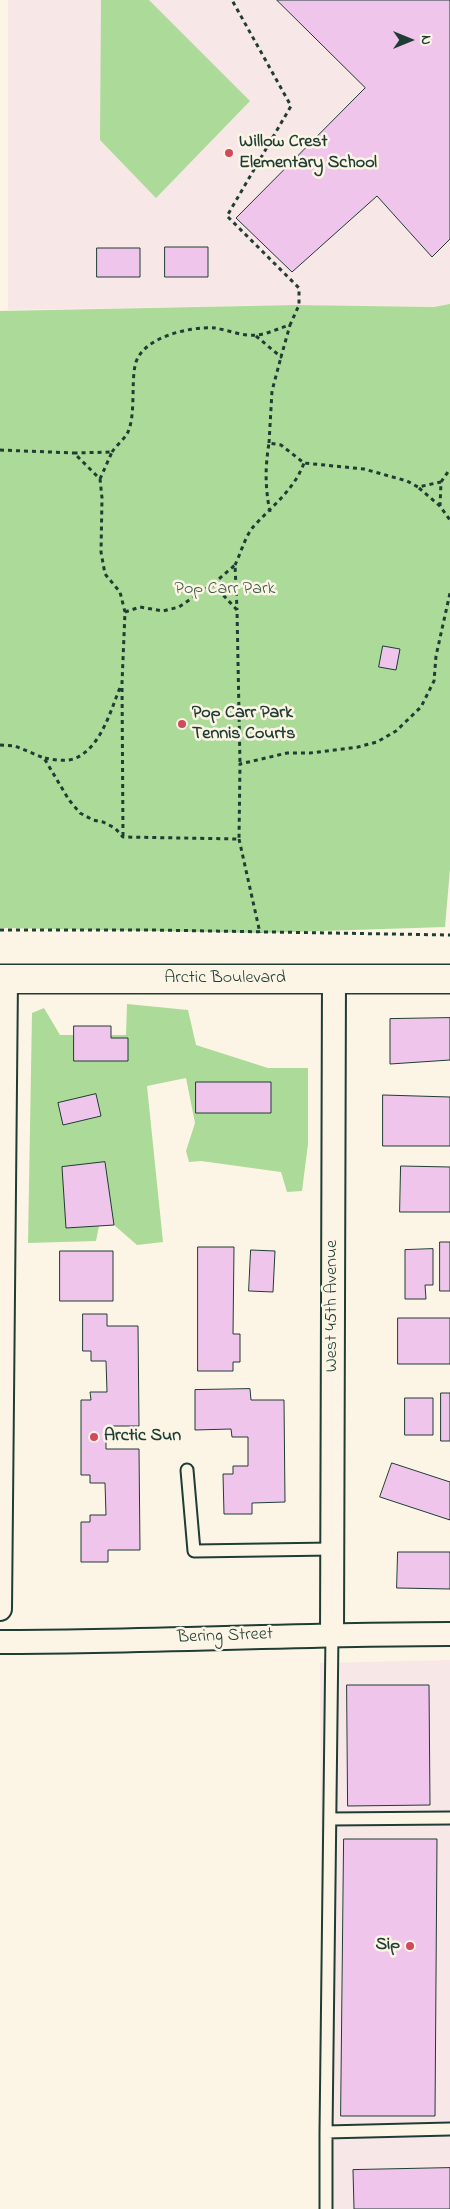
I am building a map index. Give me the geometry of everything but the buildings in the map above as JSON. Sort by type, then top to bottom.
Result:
[{"type":"main road","name":"Arctic Boulevard","points":[[3,979],[450,979]]},
{"type":"street","name":"West 45th Avenue","points":[[332,1634],[334,978]]},
{"type":"street","points":[[0,1609],[3,979]]},
{"type":"street","name":"Bering Street","points":[[0,1642],[68,1642],[332,1634],[450,1634]]},
{"type":"lane","points":[[187,1470],[194,1550],[332,1549]]},
{"type":"lane","points":[[326,2209],[332,1634]]},
{"type":"lane","points":[[330,1819],[450,1818]]},
{"type":"lane","points":[[326,2132],[450,2129]]},
{"type":"path","points":[[232,0],[291,106],[227,216],[299,288],[299,305],[290,325],[272,391],[269,443],[265,466],[265,486],[270,512]]},
{"type":"path","points":[[256,336],[290,325]]},
{"type":"path","points":[[123,837],[122,683],[124,612],[120,592],[105,574],[101,552],[102,498],[100,479],[112,452],[127,434],[132,409],[136,358],[165,336],[192,328],[216,328],[256,336],[281,357]]},
{"type":"path","points":[[269,443],[281,445],[304,463],[364,469],[406,481],[418,487],[440,506],[450,520]]},
{"type":"path","points":[[0,450],[74,453],[112,452]]},
{"type":"path","points":[[74,453],[100,479]]},
{"type":"path","points":[[124,612],[140,607],[163,611],[179,607],[214,584],[235,565],[253,527],[270,512],[299,477],[304,463]]},
{"type":"path","points":[[440,506],[441,482],[450,469]]},
{"type":"path","points":[[418,487],[441,482]]},
{"type":"path","points":[[235,565],[240,764],[238,839],[260,932]]},
{"type":"path","points":[[214,584],[237,610]]},
{"type":"path","points":[[240,764],[287,752],[310,753],[358,747],[378,742],[396,731],[421,706],[434,681],[436,656],[450,595]]},
{"type":"path","points":[[0,745],[15,746],[44,758],[60,761],[76,758],[94,744],[122,683]]},
{"type":"path","points":[[44,758],[69,800],[80,813],[115,828],[123,837],[238,839]]},
{"type":"path","points":[[0,930],[450,935]]},
{"type":"shaded area","name":"Willow Crest Elementary School","points":[[8,0],[450,0],[450,307],[299,305],[8,310]]},
{"type":"shaded area","points":[[450,1660],[450,2209],[323,2209],[320,1663]]},
{"type":"green space","points":[[101,0],[149,0],[250,101],[156,198],[100,140]]},
{"type":"green space","name":"Pop Carr Park","points":[[450,304],[450,869],[445,927],[260,933],[0,928],[0,311],[297,305],[434,307]]},
{"type":"green space","points":[[127,1004],[188,1010],[196,1045],[268,1068],[308,1068],[308,1144],[302,1191],[287,1192],[281,1172],[201,1161],[189,1162],[186,1151],[195,1123],[186,1078],[147,1086],[163,1242],[137,1245],[114,1225],[99,1226],[96,1241],[28,1243],[32,1013],[44,1008],[60,1035],[126,1035]]},
{"type":"place","name":"Willow Crest Elementary School","points":[[229,153]]},
{"type":"place","name":"Pop Carr Park Tennis Courts","points":[[182,724]]},
{"type":"place","name":"Arctic Sun","points":[[94,1437]]},
{"type":"place","name":"Sip","points":[[410,1946]]}]
